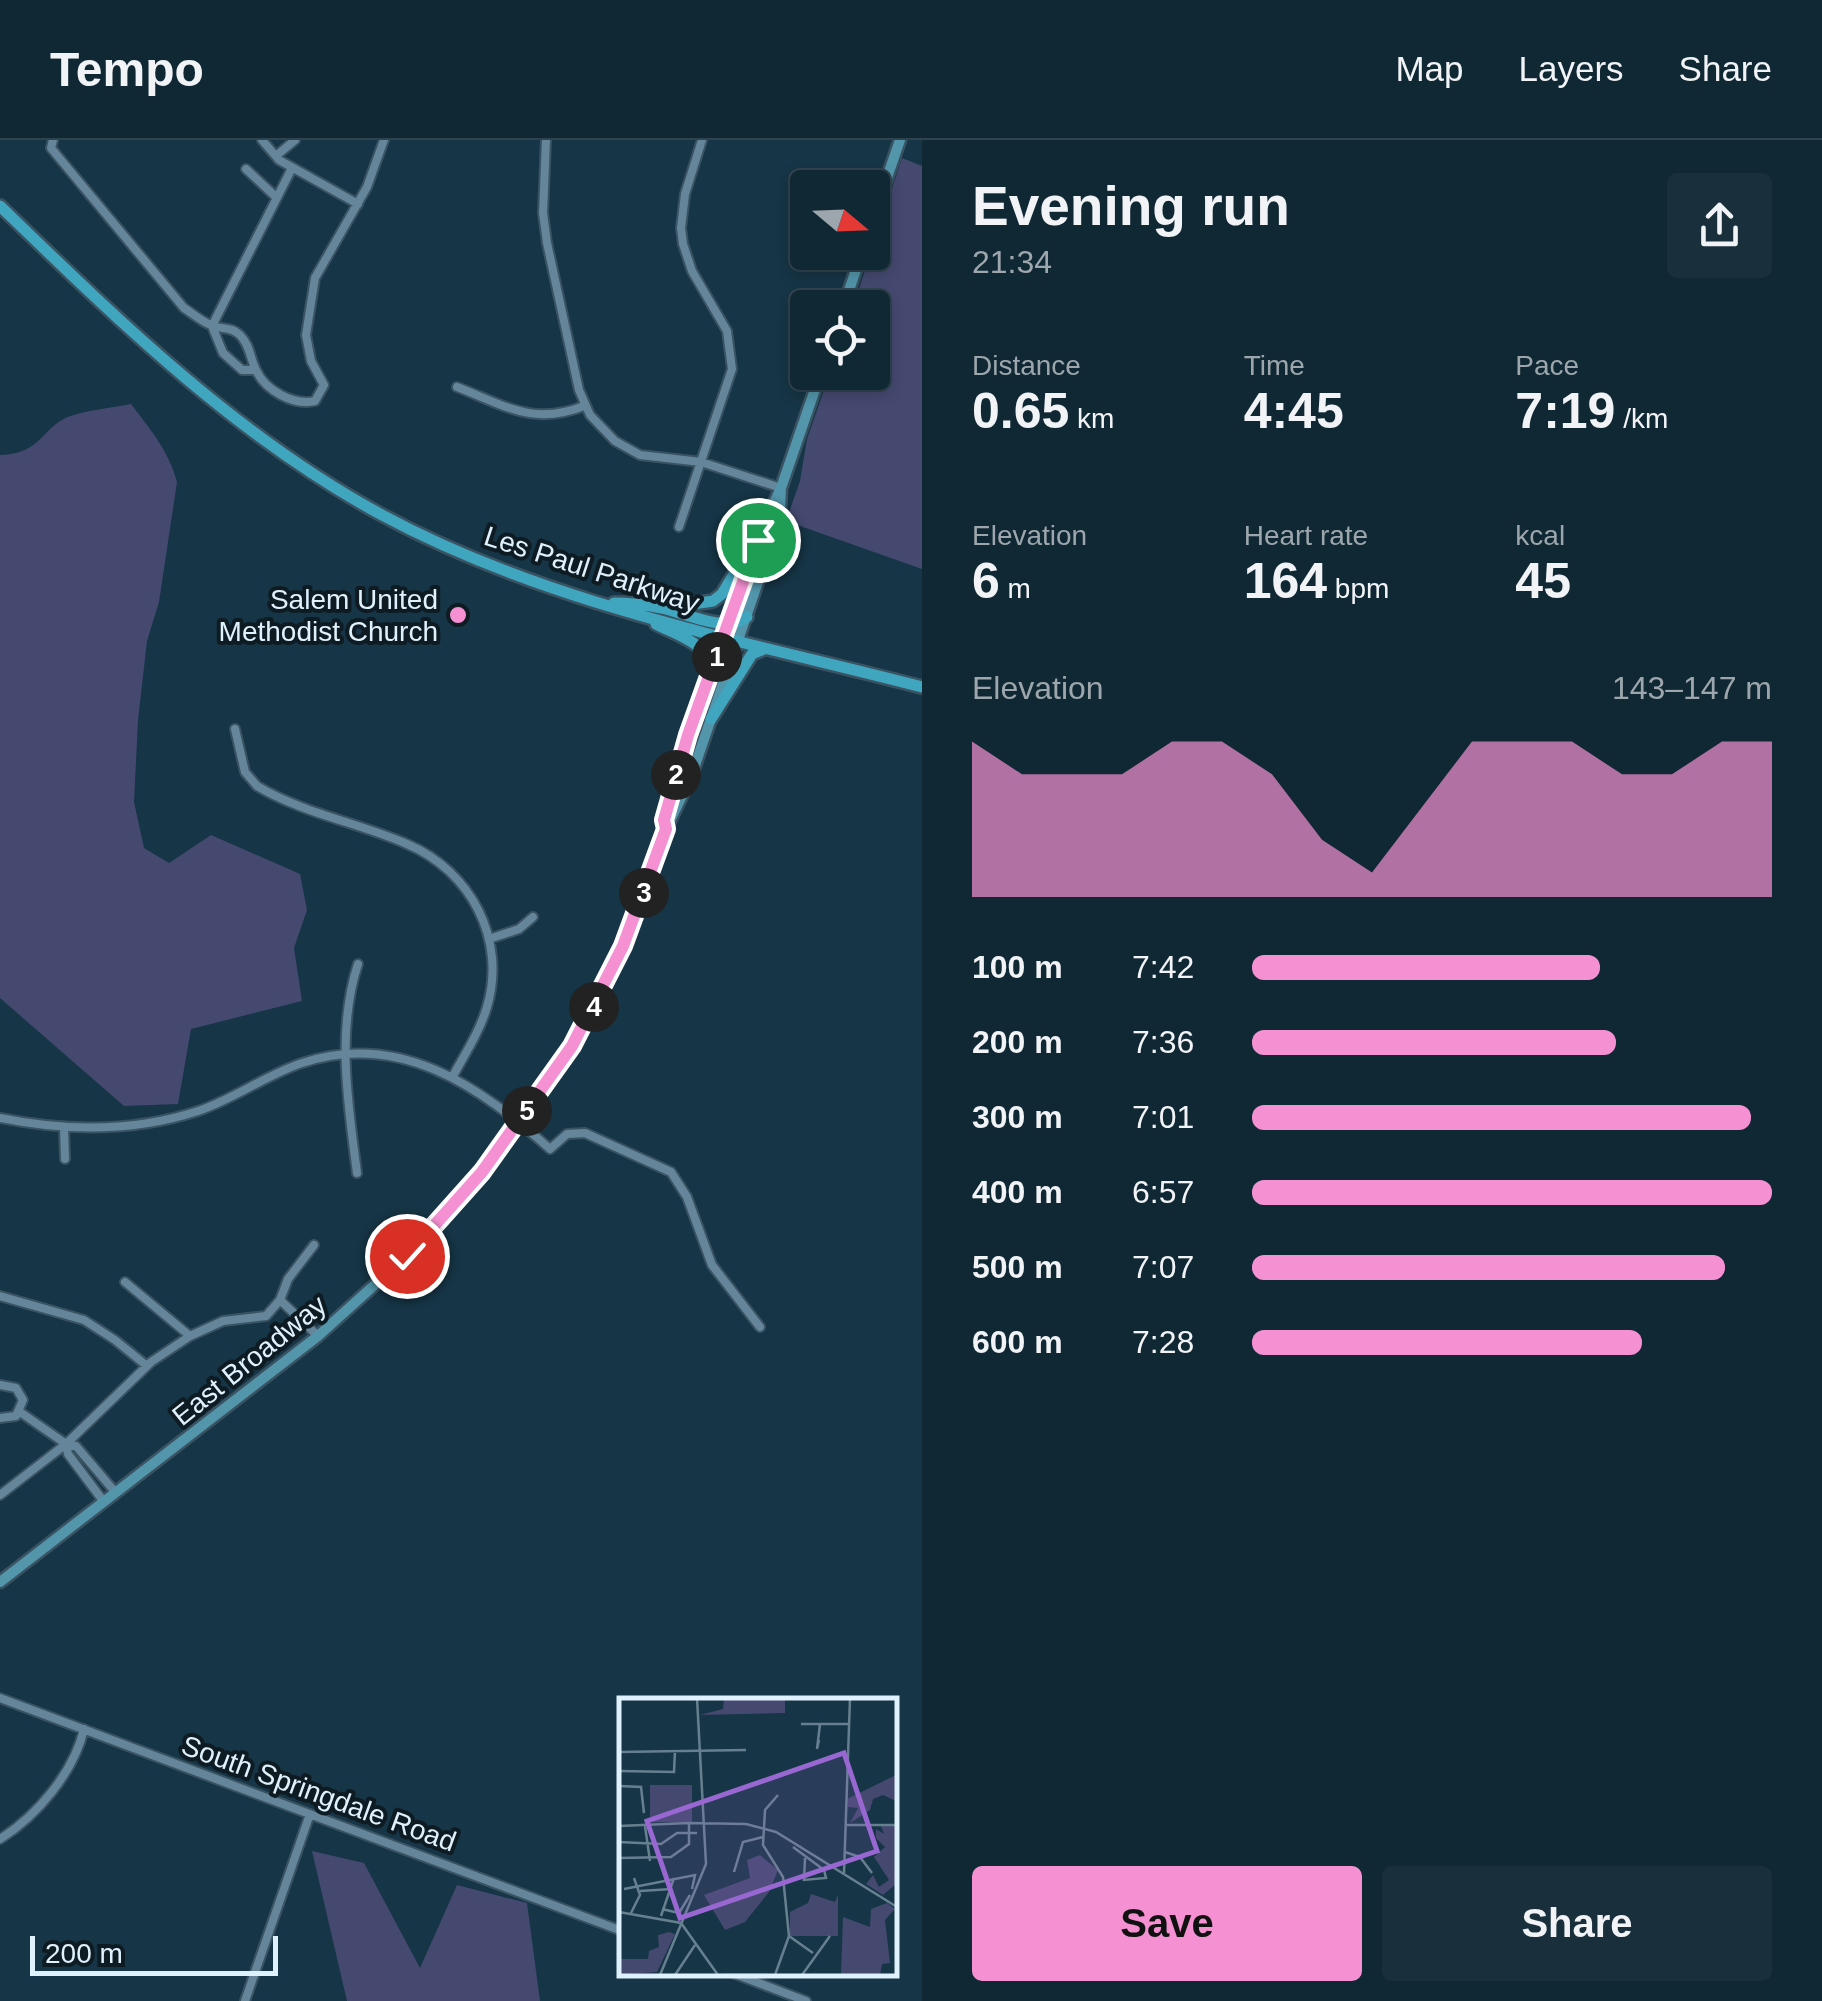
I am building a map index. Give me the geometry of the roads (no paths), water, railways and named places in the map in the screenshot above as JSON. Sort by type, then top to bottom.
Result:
[{"type":"main road","points":[[890,170],[900,140]]},
{"type":"main road","name":"Les Paul Parkway","points":[[0,206],[182,375],[240,423],[374,510],[514,575],[595,602],[922,688]]},
{"type":"main road","name":"East Broadway","points":[[666,829],[664,820],[678,769],[814,390]]},
{"type":"main road","name":"East Broadway","points":[[0,1582],[318,1336],[431,1232],[519,1122],[572,1046],[599,999],[632,926],[666,829],[691,777],[747,617],[777,522],[780,488]]},
{"type":"main road","points":[[692,604],[713,601],[722,594],[765,522]]},
{"type":"main road","points":[[595,602],[641,604],[741,622],[747,617]]},
{"type":"main road","points":[[640,615],[703,649],[712,664],[710,675]]},
{"type":"main road","points":[[711,719],[752,654],[772,649]]},
{"type":"street","points":[[54,140],[51,148],[184,308],[212,326],[232,328],[241,335],[256,370],[268,386],[290,399],[314,400],[324,385],[311,361],[306,335],[315,278],[358,204],[384,140]]},
{"type":"street","points":[[262,140],[292,168],[358,204]]},
{"type":"street","points":[[276,156],[296,140]]},
{"type":"street","points":[[546,140],[543,213],[547,244],[584,406],[628,450],[651,458],[701,462],[780,488]]},
{"type":"street","points":[[678,527],[730,380],[732,356],[727,331],[692,271],[683,244],[685,194],[702,140]]},
{"type":"street","points":[[212,326],[292,168]]},
{"type":"street","points":[[246,169],[276,196]]},
{"type":"street","points":[[212,326],[224,353],[242,370],[256,370]]},
{"type":"street","points":[[458,387],[532,414],[560,415],[584,406]]},
{"type":"street","points":[[236,730],[242,764],[257,786],[435,858],[468,892],[489,939],[492,970],[488,1003],[453,1076]]},
{"type":"street","points":[[489,939],[519,928],[533,916]]},
{"type":"street","points":[[357,1173],[346,1011],[358,964]]},
{"type":"street","points":[[0,1118],[64,1127],[131,1125],[196,1112],[304,1062],[346,1054],[399,1057],[453,1076],[550,1149],[567,1134],[585,1133],[671,1172],[687,1197],[712,1265],[760,1327]]},
{"type":"street","points":[[64,1127],[64,1159]]},
{"type":"street","points":[[314,1245],[288,1279],[280,1300],[318,1336]]},
{"type":"street","points":[[125,1282],[190,1336]]},
{"type":"street","points":[[0,1296],[84,1320],[147,1366]]},
{"type":"street","name":"East Broadway","points":[[0,1495],[66,1444],[147,1366],[190,1336],[234,1318],[266,1316],[280,1300]]},
{"type":"street","points":[[0,1386],[11,1385],[21,1394],[20,1412]]},
{"type":"street","points":[[20,1412],[66,1444],[76,1446],[116,1492]]},
{"type":"street","points":[[0,1418],[10,1419],[20,1412]]},
{"type":"street","points":[[66,1444],[68,1454],[104,1502]]},
{"type":"street","name":"South Springdale Road","points":[[0,1698],[619,1930]]},
{"type":"street","points":[[0,1839],[46,1798],[74,1755],[84,1730]]},
{"type":"street","points":[[245,2001],[310,1814]]},
{"type":"street","points":[[740,1976],[806,2001]]},
{"type":"place","name":"Salem United Methodist Church","points":[[458,615]]}]
